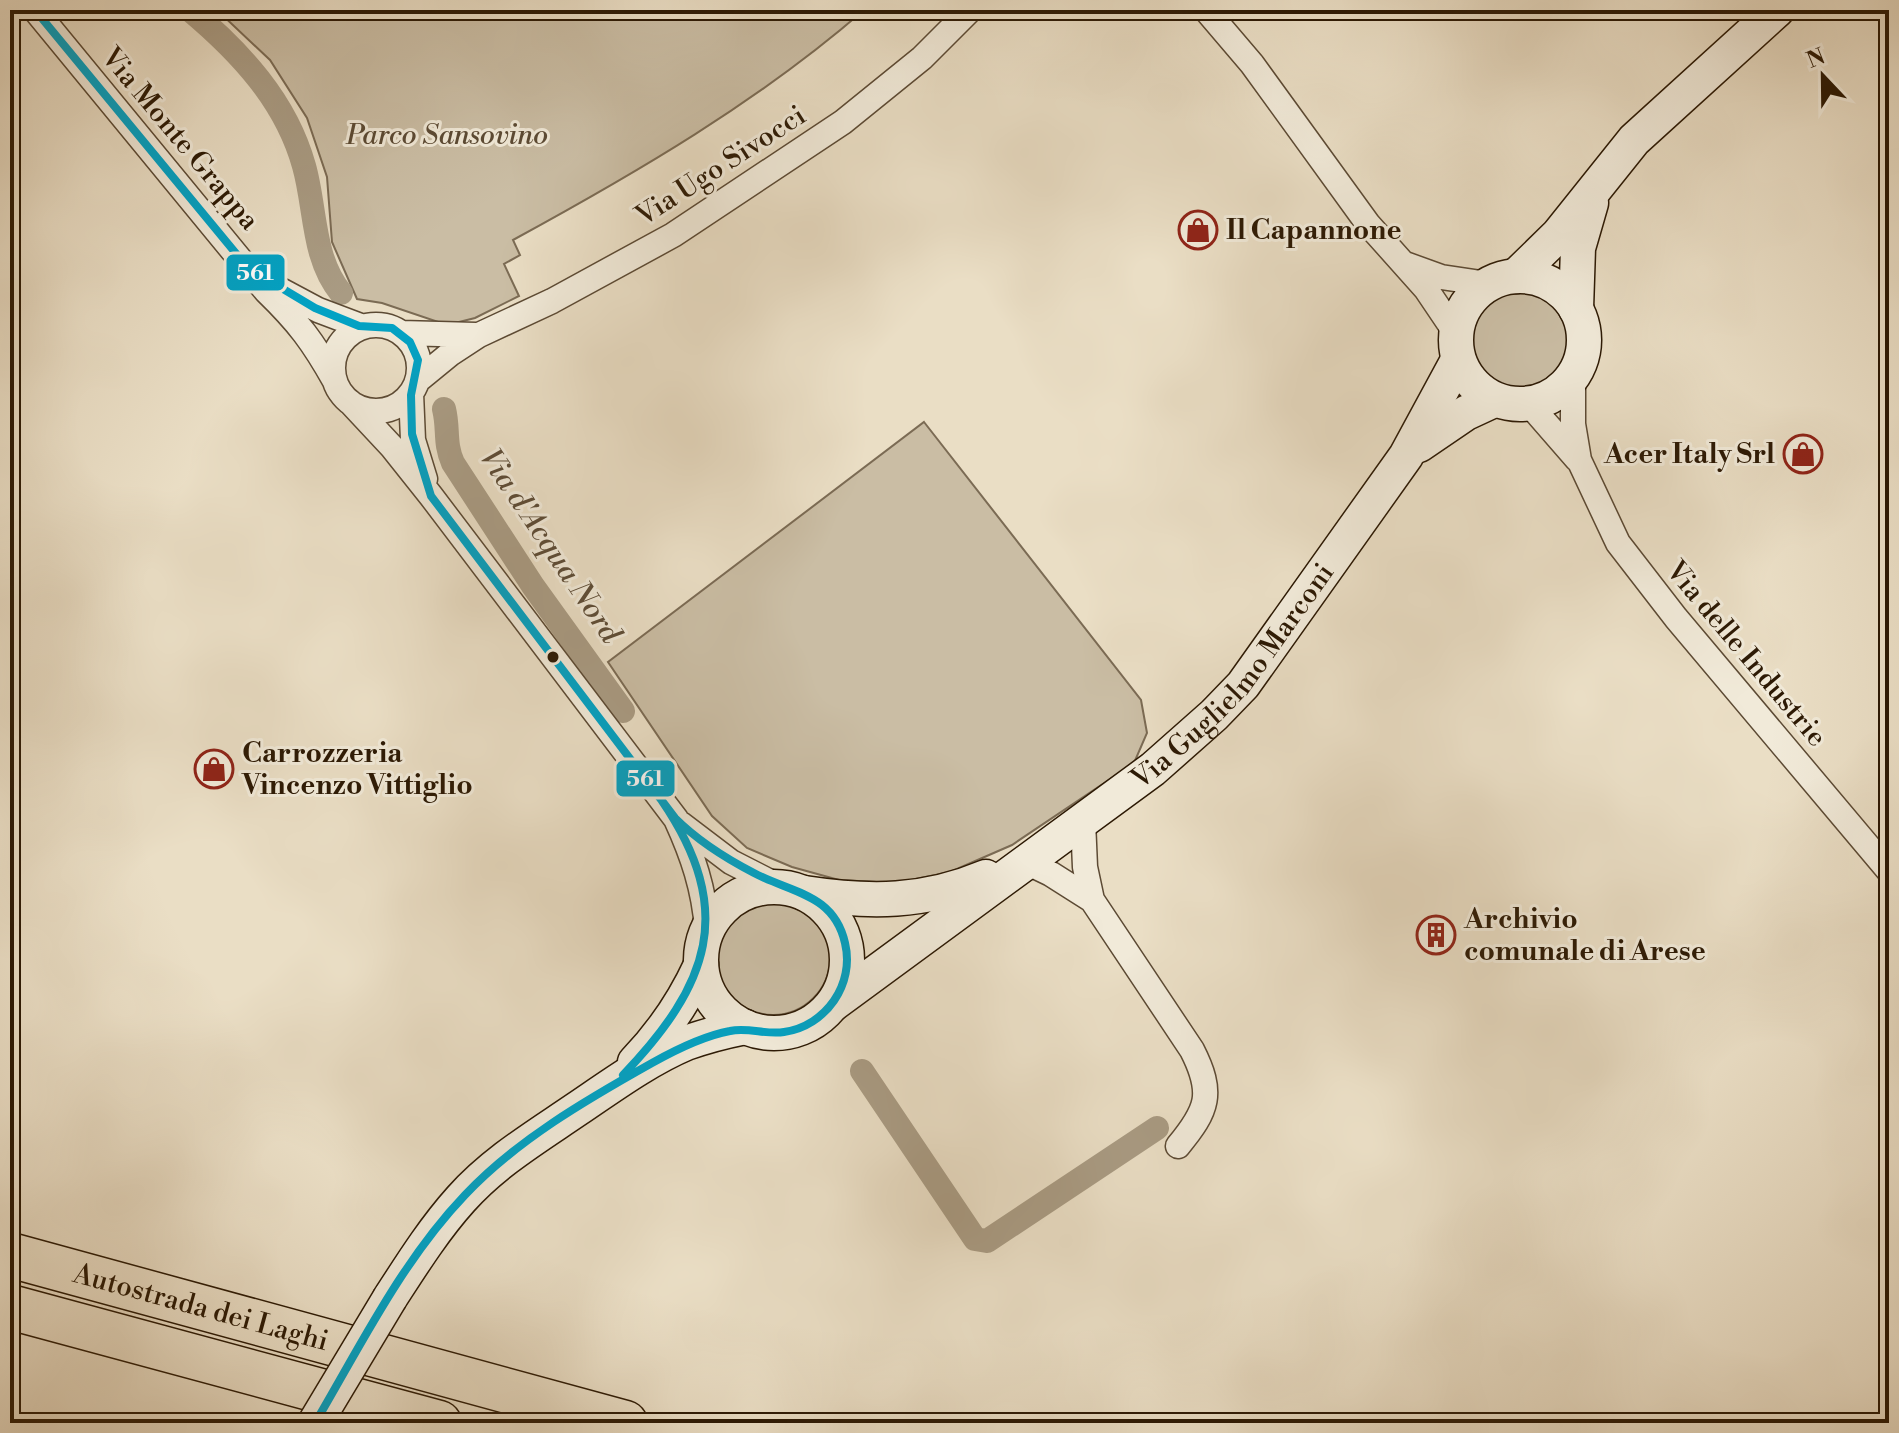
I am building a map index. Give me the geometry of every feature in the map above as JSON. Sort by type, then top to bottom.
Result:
[{"type":"highway","name":"Autostrada dei Laghi","points":[[10,1255],[625,1423]]},
{"type":"highway","name":"Autostrada dei Laghi","points":[[10,1307],[439,1423]]},
{"type":"street","name":"Via Monte Grappa","points":[[35,10],[266,291],[296,320],[335,381]]},
{"type":"street","name":"Via Ugo Sivocci","points":[[414,387],[450,354],[479,335],[552,301],[681,230],[843,122],[922,58],[970,10]]},
{"type":"street","points":[[1206,10],[1252,64],[1368,224],[1426,289],[1457,346],[1466,376],[1478,390],[1494,400],[1511,405],[1529,404],[1561,390],[1573,377],[1581,361],[1583,326],[1565,294],[1551,284],[1534,277],[1502,280],[1441,277],[1403,263]]},
{"type":"street","points":[[1457,346],[1461,313],[1472,297],[1502,280],[1558,235],[1634,140],[1777,10]]},
{"type":"street","points":[[1576,309],[1578,248],[1599,185]]},
{"type":"street","name":"Via Monte Grappa","points":[[248,268],[293,297],[363,327]]},
{"type":"street","points":[[431,496],[413,440],[414,387],[419,367],[417,354],[411,342],[401,333],[382,325],[363,327],[341,343],[335,355],[335,381],[431,496],[676,819],[692,852],[701,881],[707,929]]},
{"type":"street","name":"Via Ugo Sivocci","points":[[401,333],[479,335]]},
{"type":"street","name":"Via Guglielmo Marconi","points":[[833,1004],[1024,861],[1083,821],[1178,747],[1243,685],[1406,456],[1457,346]]},
{"type":"street","name":"Via delle Industrie","points":[[1573,377],[1573,424],[1579,460],[1611,531],[1635,566],[1889,871]]},
{"type":"street","points":[[350,402],[376,411],[389,409],[414,387]]},
{"type":"street","name":"Via Guglielmo Marconi","points":[[1406,456],[1441,428],[1494,400]]},
{"type":"street","name":"Via delle Industrie","points":[[1529,404],[1579,460]]},
{"type":"street","points":[[676,819],[731,862],[821,903],[843,933],[847,970],[833,1004],[813,1022],[792,1031],[768,1033],[745,1027],[728,1017],[714,1003],[705,985],[701,965],[702,947],[707,929],[720,910],[737,896],[758,888],[792,890]]},
{"type":"street","points":[[1083,821],[1085,867],[1092,900],[1192,1050],[1203,1072],[1207,1092],[1203,1114],[1178,1146]]},
{"type":"street","points":[[1024,861],[1092,900]]},
{"type":"street","name":"Via Guglielmo Marconi","points":[[792,890],[875,900],[920,898],[969,884],[1024,861]]},
{"type":"street","points":[[616,1083],[670,1022],[701,965]]},
{"type":"street","points":[[315,1423],[420,1252],[461,1199],[487,1173],[616,1083],[687,1043],[745,1027]]},
{"type":"green space","name":"Parco Sansovino","points":[[217,10],[864,10],[824,44],[739,106],[605,189],[513,240],[520,255],[504,264],[519,296],[475,318],[447,325],[382,303],[357,299],[332,242],[327,177],[307,118],[270,60]]},
{"type":"green space","points":[[1519,287],[1539,291],[1556,302],[1567,319],[1571,339],[1567,359],[1556,376],[1539,387],[1519,391],[1499,387],[1482,376],[1471,359],[1467,339],[1471,319],[1482,302],[1499,291]]},
{"type":"green space","points":[[924,422],[1141,700],[1147,733],[1134,763],[1012,845],[950,872],[896,883],[839,880],[792,867],[747,848],[712,816],[608,662]]},
{"type":"green space","points":[[773,901],[795,906],[813,918],[825,936],[830,958],[825,980],[813,998],[795,1010],[773,1015],[751,1010],[733,998],[721,980],[716,958],[721,936],[733,918],[751,906]]},
{"type":"waterway","name":"Via d'Acqua Nord","points":[[190,10],[259,79],[286,120],[304,166],[320,249],[341,293]]},
{"type":"waterway","name":"Via d'Acqua Nord","points":[[444,409],[448,449],[453,463],[533,586],[623,711]]},
{"type":"waterway","name":"Via d'Acqua Nord","points":[[862,1071],[975,1239],[987,1241],[1157,1128]]},
{"type":"transit line","name":"561","points":[[35,10],[248,268],[315,308],[359,326],[392,328],[410,342],[418,360],[411,395],[412,434],[431,496],[675,818],[702,842],[733,861],[821,905],[831,914],[845,943],[846,973],[841,988],[834,1001],[813,1021],[784,1032],[730,1031],[681,1048],[553,1122],[485,1175],[421,1248],[366,1334],[315,1423]]},
{"type":"transit line","name":"561","points":[[623,1075],[676,1010],[693,978],[703,946],[705,912],[700,878],[685,841],[662,801]]},
{"type":"place","name":"Il Capannone","points":[[1198,230]]},
{"type":"place","name":"Acer Italy Srl","points":[[1803,454]]},
{"type":"place","name":"Carrozzeria Vincenzo Vittiglio","points":[[214,769]]},
{"type":"place","name":"Archivio comunale di Arese","points":[[1436,935]]}]
